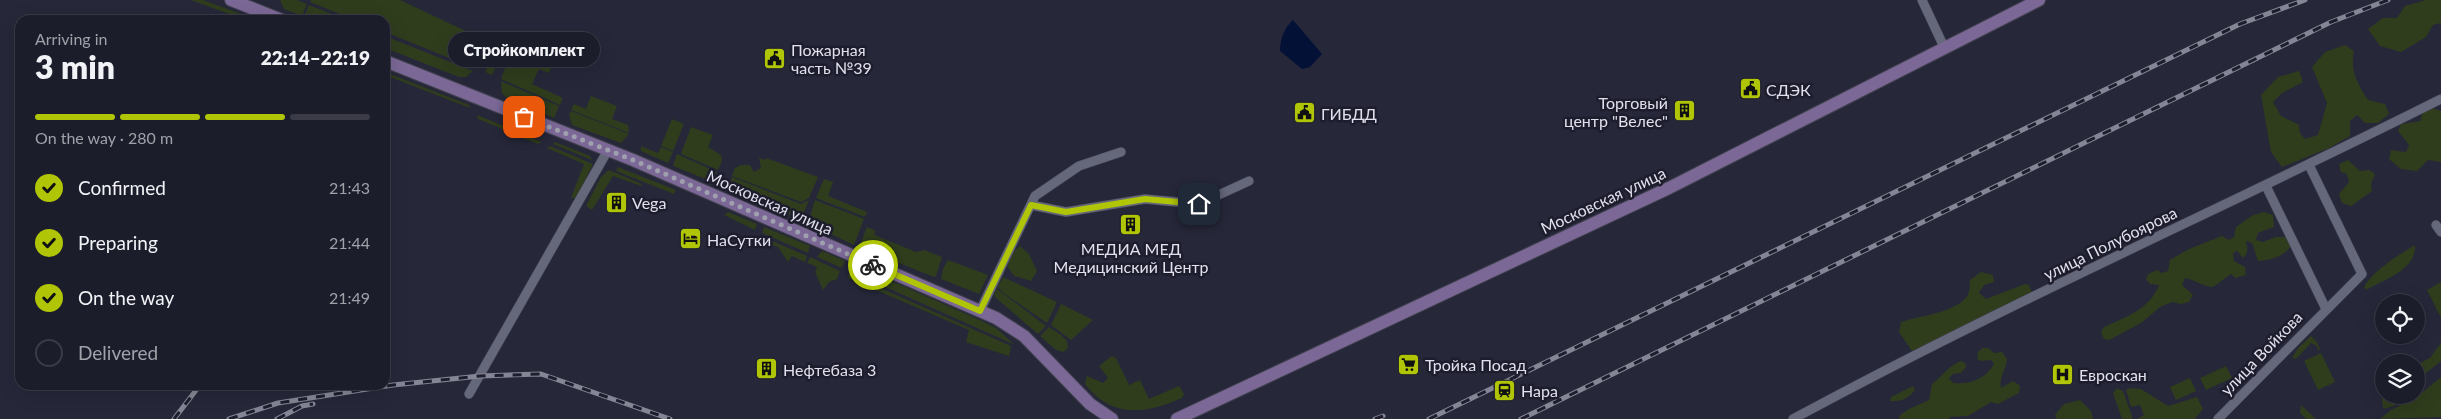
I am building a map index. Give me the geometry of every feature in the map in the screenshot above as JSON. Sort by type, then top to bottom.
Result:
[{"type":"main road","points":[[231,0],[269,15]]},
{"type":"main road","name":"Московская улица","points":[[1177,419],[1669,188],[2039,0]]},
{"type":"main road","name":"Московская улица","points":[[390,63],[608,150],[980,311],[1024,336],[1085,400],[1112,419]]},
{"type":"street","points":[[1922,0],[1944,47]]},
{"type":"street","name":"улица Полубоярова","points":[[1793,419],[2073,277],[2309,166],[2441,99]]},
{"type":"street","points":[[469,394],[608,150]]},
{"type":"street","points":[[980,311],[1035,196],[1080,166],[1121,152]]},
{"type":"street","name":"улица Войкова","points":[[2218,419],[2362,274],[2309,166]]},
{"type":"street","points":[[1031,205],[1066,212],[1145,199],[1199,204],[1249,181]]},
{"type":"street","name":"улица Войкова","points":[[2266,186],[2326,309]]},
{"type":"green space","points":[[191,0],[203,0],[241,14],[232,15]]},
{"type":"green space","points":[[280,0],[297,0],[307,4],[302,15],[284,9]]},
{"type":"green space","points":[[311,0],[400,0],[487,41],[474,68],[390,34],[390,15],[342,15],[310,2]]},
{"type":"green space","points":[[2426,0],[2441,0],[2441,23],[2433,25],[2426,37],[2401,52],[2380,46],[2368,29],[2383,18],[2397,18],[2405,6]]},
{"type":"green space","points":[[309,5],[334,15],[305,15]]},
{"type":"green space","points":[[390,38],[473,71],[466,77],[459,77],[390,50]]},
{"type":"green space","points":[[2345,45],[2354,51],[2353,65],[2355,77],[2368,100],[2385,104],[2389,114],[2378,123],[2365,123],[2357,115],[2350,121],[2350,136],[2329,148],[2282,167],[2271,152],[2261,95],[2278,77],[2299,71],[2303,82],[2282,93],[2273,102],[2281,116],[2299,125],[2300,133],[2305,139],[2318,135],[2327,103],[2312,67],[2325,52]]},
{"type":"green space","points":[[496,46],[504,49],[492,75],[485,72]]},
{"type":"green space","points":[[512,52],[551,68],[549,73],[539,69],[532,84],[563,98],[560,105],[501,79],[507,63],[520,69],[523,63],[510,57]]},
{"type":"green space","points":[[390,74],[469,105],[470,108],[390,77]]},
{"type":"green space","points":[[501,81],[559,106],[554,118],[507,98],[502,93]]},
{"type":"green space","points":[[591,96],[617,106],[612,119],[628,125],[629,133],[571,110],[574,104],[586,109]]},
{"type":"green space","points":[[2429,107],[2441,111],[2441,162],[2428,160],[2417,171],[2401,169],[2389,159],[2391,150],[2406,152],[2409,145],[2398,131],[2401,124],[2421,121],[2422,111]]},
{"type":"green space","points":[[571,111],[629,134],[621,143],[572,125],[569,115]]},
{"type":"green space","points":[[477,115],[506,127],[505,130],[478,119]]},
{"type":"green space","points":[[672,119],[684,124],[673,151],[661,146]]},
{"type":"green space","points":[[691,127],[713,135],[708,147],[721,155],[722,161],[718,170],[681,154]]},
{"type":"green space","points":[[513,130],[542,142],[538,144],[512,133]]},
{"type":"green space","points":[[555,142],[590,156],[592,160],[553,144]]},
{"type":"green space","points":[[550,146],[593,164],[576,198],[571,198],[584,164],[547,148]]},
{"type":"green space","points":[[641,146],[658,153],[661,147],[673,152],[668,163],[641,151]]},
{"type":"green space","points":[[677,154],[717,172],[715,176],[708,180],[673,166]]},
{"type":"green space","points":[[759,158],[765,160],[766,158],[818,177],[809,198],[801,202],[732,176],[735,168],[741,165],[750,165],[754,172],[761,168]]},
{"type":"green space","points":[[2348,160],[2360,171],[2369,170],[2375,174],[2371,184],[2372,191],[2351,206],[2342,203],[2339,194],[2349,182],[2347,174],[2341,172],[2339,164]]},
{"type":"green space","points":[[618,167],[676,190],[674,194],[616,171]]},
{"type":"green space","points":[[609,170],[642,184],[641,186],[613,176],[592,210],[586,206],[601,177]]},
{"type":"green space","points":[[732,177],[801,204],[809,200],[802,217],[799,219],[736,192],[730,185]]},
{"type":"green space","points":[[824,179],[833,182],[828,196],[867,212],[865,217],[816,198]]},
{"type":"green space","points":[[815,200],[864,219],[854,245],[808,223]]},
{"type":"green space","points":[[728,212],[757,224],[755,230],[724,215]]},
{"type":"green space","points":[[2264,212],[2273,215],[2274,227],[2258,233],[2256,240],[2263,242],[2276,237],[2286,237],[2291,246],[2284,253],[2272,259],[2258,261],[2252,243],[2246,241],[2247,252],[2243,258],[2237,251],[2233,253],[2234,261],[2245,267],[2246,275],[2235,278],[2231,274],[2213,287],[2185,278],[2182,285],[2193,295],[2189,302],[2181,304],[2172,302],[2160,307],[2141,323],[2109,340],[2104,339],[2101,332],[2104,327],[2136,311],[2150,300],[2155,293],[2159,285],[2150,284],[2146,279],[2148,274],[2157,270],[2162,273],[2168,271],[2170,260],[2189,249],[2222,236],[2229,240],[2234,237],[2236,227],[2253,215]]},
{"type":"green space","points":[[764,227],[810,246],[808,253],[762,233]]},
{"type":"green space","points":[[867,227],[876,231],[874,234],[877,236],[916,252],[924,250],[942,257],[936,276],[934,277],[859,247]]},
{"type":"green space","points":[[761,236],[807,256],[805,262],[792,256],[788,262],[778,247],[759,240]]},
{"type":"green space","points":[[2415,245],[2414,254],[2405,268],[2366,290],[2364,287],[2374,274],[2394,258]]},
{"type":"green space","points":[[1020,246],[1029,254],[1037,271],[1031,281],[1014,276],[1007,266],[1010,255]]},
{"type":"green space","points":[[822,251],[845,261],[842,268],[817,257]]},
{"type":"green space","points":[[810,257],[840,271],[837,279],[829,282],[823,290],[815,272],[817,267],[807,263]]},
{"type":"green space","points":[[948,260],[988,275],[979,294],[941,279],[943,269]]},
{"type":"green space","points":[[855,265],[996,328],[1015,345],[852,272]]},
{"type":"green space","points":[[1981,272],[1993,275],[1994,282],[1984,285],[1979,293],[1986,299],[2025,284],[2029,285],[2032,293],[1929,347],[1912,351],[1899,332],[1901,322],[1949,309],[1958,304],[1965,299],[1969,292],[1970,280]]},
{"type":"green space","points":[[849,274],[1011,346],[1009,356],[966,342],[969,330],[848,278]]},
{"type":"green space","points":[[1003,277],[1057,302],[1047,323],[1002,292],[998,287]]},
{"type":"green space","points":[[2441,282],[2441,318],[2427,290]]},
{"type":"green space","points":[[997,289],[1046,326],[1038,334],[996,298],[994,295]]},
{"type":"green space","points":[[1061,304],[1093,320],[1071,340],[1051,325]]},
{"type":"green space","points":[[1049,327],[1067,341],[1068,348],[1063,352],[1056,350],[1040,336]]},
{"type":"green space","points":[[2311,336],[2320,348],[2318,351],[2317,346],[2311,343],[2296,359],[2292,358],[2298,348]]},
{"type":"green space","points":[[2441,343],[2441,361],[2425,374],[2425,360],[2430,358]]},
{"type":"green space","points":[[1983,348],[1988,348],[1994,353],[2002,352],[2007,359],[2001,380],[2001,388],[2013,381],[2020,386],[2019,393],[1998,404],[1991,402],[1968,416],[1950,417],[1949,419],[1899,419],[1900,415],[1909,409],[1929,400],[1932,384],[1956,363],[1961,361],[1965,363],[1966,367],[1961,373],[1953,374],[1949,378],[1953,383],[1971,382],[1986,374],[1994,364],[1991,360],[1981,361],[1977,359],[1978,352]]},
{"type":"green space","points":[[2321,353],[2335,382],[2318,390],[2304,361]]},
{"type":"green space","points":[[1112,356],[1116,358],[1129,385],[1140,380],[1149,399],[1179,386],[1184,394],[1182,398],[1143,410],[1118,408],[1106,403],[1085,384],[1087,376],[1103,383],[1108,378],[1099,366]]},
{"type":"green space","points":[[2226,366],[2232,378],[2206,390],[2200,378]]},
{"type":"green space","points":[[2441,377],[2441,417],[2380,419],[2402,404],[2425,404],[2425,390]]},
{"type":"green space","points":[[2190,378],[2196,391],[2176,400],[2170,387]]},
{"type":"green space","points":[[1913,386],[1915,390],[1907,398],[1890,401],[1891,397]]},
{"type":"green space","points":[[2117,388],[2123,391],[2133,419],[2122,419],[2113,393]]},
{"type":"green space","points":[[2130,388],[2141,389],[2168,406],[2197,397],[2203,409],[2195,419],[2137,419],[2144,415],[2140,405],[2131,407],[2126,390]]},
{"type":"green space","points":[[2080,400],[2091,411],[2093,419],[2057,419],[2055,415],[2064,404]]},
{"type":"green space","points":[[2382,404],[2396,404],[2394,406],[2383,409]]},
{"type":"green space","points":[[2301,405],[2316,419],[2306,419],[2300,413]]},
{"type":"water","points":[[1293,20],[1322,54],[1310,67],[1302,69],[1280,51],[1283,34]]},
{"type":"railway","points":[[1429,419],[2240,24],[2305,0]]},
{"type":"railway","points":[[1521,419],[2331,22],[2388,0]]},
{"type":"railway","points":[[390,385],[480,376],[541,374],[670,419]]},
{"type":"railway","points":[[174,419],[196,390]]},
{"type":"railway","points":[[229,419],[278,403],[361,390]]},
{"type":"railway","points":[[277,419],[302,406],[313,404]]},
{"type":"railway","points":[[1375,419],[1383,416]]},
{"type":"way so far","points":[[524,117],[633,160],[873,265]]},
{"type":"place","name":"Пожарная часть №39","points":[[775,58]]},
{"type":"place","name":"СДЭК","points":[[1750,89]]},
{"type":"place","name":"Торговый центр \"Велес\"","points":[[1684,111]]},
{"type":"place","name":"ГИБДД","points":[[1305,113]]},
{"type":"place","name":"Стройкомплект","points":[[524,117]]},
{"type":"place","name":"Vega","points":[[616,202]]},
{"type":"place","name":"МЕДИА МЕД Медицинский Центр","points":[[1131,224]]},
{"type":"place","name":"НаСутки","points":[[691,239]]},
{"type":"place","name":"Тройка Посад","points":[[1409,364]]},
{"type":"place","name":"Нефтебаза 3","points":[[767,369]]},
{"type":"place","name":"Евроскан","points":[[2063,374]]},
{"type":"place","name":"Нара","points":[[1505,390]]},
{"type":"route","points":[[873,265],[980,311],[1031,205],[1066,212],[1145,199],[1199,204]]}]
